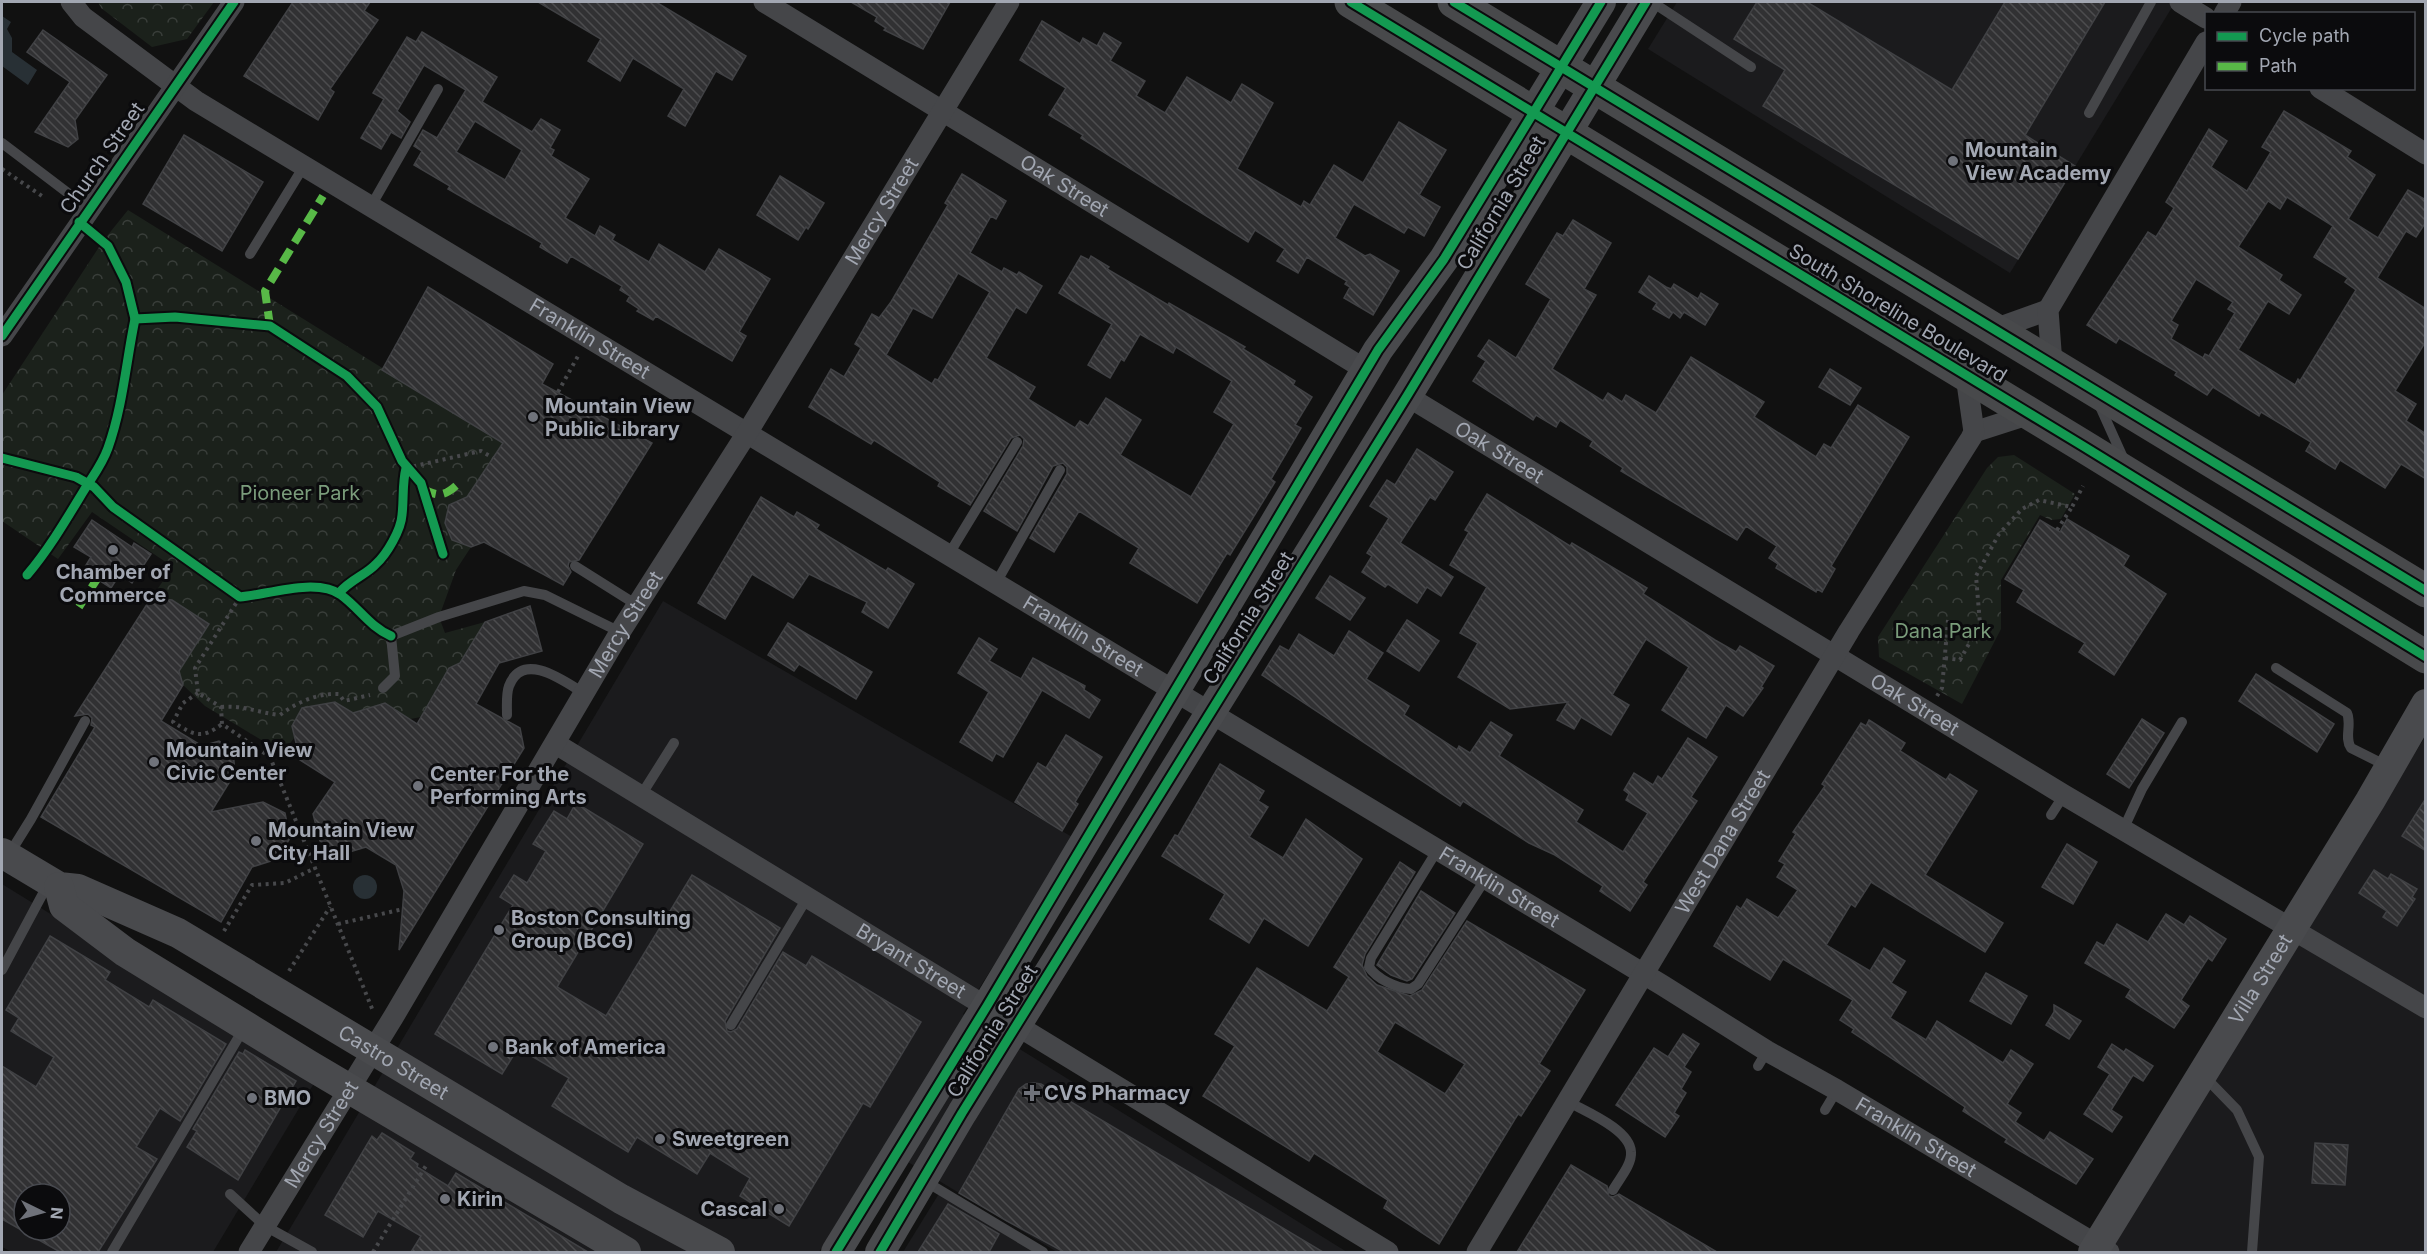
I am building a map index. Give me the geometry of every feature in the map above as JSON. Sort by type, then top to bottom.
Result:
[{"type":"main road","name":"South Shoreline Boulevard","points":[[1351,2],[2132,475],[2426,657]]},
{"type":"main road","name":"South Shoreline Boulevard","points":[[1454,2],[2426,591]]},
{"type":"main road","name":"California Street","points":[[836,1252],[987,1006],[1366,370],[1444,259],[1600,2]]},
{"type":"main road","name":"California Street","points":[[879,1252],[1407,396],[1565,132],[1646,2]]},
{"type":"main road","name":"Villa Street","points":[[2099,1250],[2202,1073],[2390,768],[2426,704]]},
{"type":"main road","name":"Castro Street","points":[[4,854],[54,884],[78,889],[178,933],[378,1043],[621,1199],[720,1252]]},
{"type":"main road","points":[[54,884],[64,906],[125,952],[626,1252]]},
{"type":"street","name":"Franklin Street","points":[[71,2],[83,18],[174,87],[1643,974],[1763,1059],[1837,1090],[2099,1250]]},
{"type":"street","name":"Church Street","points":[[2,336],[234,2]]},
{"type":"street","name":"Oak Street","points":[[764,2],[1366,370]]},
{"type":"street","name":"Mercy Street","points":[[249,1252],[351,1089],[620,632],[747,433],[1009,2]]},
{"type":"street","points":[[2180,2],[2205,17]]},
{"type":"street","points":[[2052,364],[2048,310],[2205,44]]},
{"type":"street","points":[[2323,90],[2426,154]]},
{"type":"street","points":[[1995,329],[2048,310]]},
{"type":"street","points":[[1966,375],[1974,432],[2030,414]]},
{"type":"street","name":"Oak Street","points":[[1407,396],[2064,795],[2426,1008]]},
{"type":"street","name":"West Dana Street","points":[[1477,1252],[1834,656],[1974,432]]},
{"type":"street","name":"Bryant Street","points":[[556,744],[1388,1252]]},
{"type":"lane","points":[[1652,2],[1751,67]]},
{"type":"lane","points":[[2089,113],[2151,2]]},
{"type":"lane","points":[[371,206],[438,89]]},
{"type":"lane","points":[[2,144],[89,208]]},
{"type":"lane","points":[[250,254],[304,166]]},
{"type":"lane","points":[[2091,388],[2132,475]]},
{"type":"lane","points":[[949,554],[1017,442]]},
{"type":"lane","points":[[996,583],[1060,470]]},
{"type":"lane","points":[[575,566],[637,605]]},
{"type":"lane","points":[[383,688],[395,676],[391,636],[439,617],[524,591],[545,595],[620,632]]},
{"type":"lane","points":[[507,715],[508,687],[516,675],[527,668],[547,672],[585,694]]},
{"type":"lane","points":[[2276,668],[2347,713],[2349,719],[2347,743],[2351,748],[2390,768]]},
{"type":"lane","points":[[4,854],[31,819],[85,722]]},
{"type":"lane","points":[[2123,830],[2142,789],[2182,722]]},
{"type":"lane","points":[[640,797],[674,743]]},
{"type":"lane","points":[[2051,815],[2064,795]]},
{"type":"lane","points":[[1438,849],[1371,958],[1369,967],[1374,974],[1402,988],[1411,989],[1418,984],[1486,878]]},
{"type":"lane","points":[[2,970],[54,884]]},
{"type":"lane","points":[[731,1025],[807,898]]},
{"type":"lane","points":[[112,1252],[245,1025]]},
{"type":"lane","points":[[2202,1073],[2237,1110],[2259,1157],[2252,1252]]},
{"type":"lane","points":[[1825,1110],[1837,1090]]},
{"type":"lane","points":[[1566,1101],[1626,1136],[1631,1151],[1629,1162],[1613,1190]]},
{"type":"lane","points":[[922,1179],[1043,1252]]},
{"type":"lane","points":[[230,1194],[265,1227],[312,1252]]},
{"type":"path","points":[[558,392],[589,337]]},
{"type":"path","points":[[404,464],[481,451],[493,458]]},
{"type":"path","points":[[404,464],[414,476]]},
{"type":"path","points":[[402,482],[404,464]]},
{"type":"path","points":[[2056,530],[2083,486]]},
{"type":"path","points":[[1945,658],[1960,660],[1980,624],[1976,576],[1999,534],[2022,508],[2038,500],[2072,507]]},
{"type":"path","points":[[198,693],[195,668],[235,594],[250,596]]},
{"type":"path","points":[[1926,712],[1942,688],[1948,621]]},
{"type":"path","points":[[198,693],[221,707],[248,706],[263,713],[280,715],[294,704],[327,693],[339,694],[344,701],[371,695],[383,688]]},
{"type":"path","points":[[198,693],[183,703],[173,722],[192,734],[208,735],[222,724]]},
{"type":"path","points":[[221,707],[222,724]]},
{"type":"path","points":[[222,724],[270,757],[338,924],[378,1043]]},
{"type":"path","points":[[219,936],[252,885],[285,883],[315,868]]},
{"type":"path","points":[[293,966],[330,906]]},
{"type":"path","points":[[338,924],[403,909]]},
{"type":"path","points":[[373,1252],[440,1142]]},
{"type":"shaded area","name":"Mountain View Academy","points":[[1677,2],[2169,2],[2174,4],[2010,273],[1648,49]]},
{"type":"shaded area","points":[[2,16],[11,22],[7,29],[12,38],[12,52],[37,70],[28,85],[2,66]]},
{"type":"shaded area","points":[[663,601],[1074,838],[963,1014],[1347,1252],[1057,1252],[883,1147],[819,1252],[276,1252]]},
{"type":"shaded area","points":[[2425,737],[2425,1252],[2099,1252]]},
{"type":"shaded area","points":[[365,875],[374,878],[377,887],[374,896],[365,899],[356,896],[353,887],[356,878]]},
{"type":"shaded area","points":[[2,884],[310,1074],[313,1085],[213,1252],[12,1252],[2,1247]]},
{"type":"shaded area","points":[[940,1192],[1038,1252],[903,1252]]},
{"type":"green space","points":[[98,2],[214,2],[187,39],[152,47],[101,8]]},
{"type":"green space","name":"Pioneer Park","points":[[128,210],[503,443],[467,497],[449,505],[445,523],[452,540],[471,547],[456,570],[439,617],[445,633],[485,622],[460,663],[449,668],[421,717],[410,719],[385,703],[353,713],[335,702],[302,708],[292,726],[294,738],[283,753],[205,706],[183,685],[179,671],[208,624],[172,601],[151,598],[173,567],[92,512],[58,559],[2,521],[2,395],[103,241]]},
{"type":"green space","name":"Dana Park","points":[[2014,455],[2075,494],[2061,519],[2051,520],[2040,515],[2001,580],[2001,629],[1962,704],[1879,657],[1878,637],[1987,468],[1998,457]]},
{"type":"building","points":[[293,2],[370,2],[364,11],[378,20],[330,89],[334,92],[318,120],[244,76]]},
{"type":"building","points":[[538,2],[656,2],[746,56],[732,80],[716,71],[685,126],[668,116],[684,89],[633,58],[620,81],[588,61],[601,39]]},
{"type":"building","points":[[851,2],[950,2],[923,49],[884,30],[886,28],[875,21],[877,17]]},
{"type":"building","name":"Mountain View Academy","points":[[1757,2],[1807,2],[1952,90],[2005,2],[2105,2],[2025,135],[2075,166],[2018,259],[1763,106],[1785,70],[1734,39]]},
{"type":"building","points":[[1042,21],[1080,44],[1083,38],[1097,46],[1104,33],[1121,43],[1110,61],[1145,81],[1136,96],[1165,113],[1187,77],[1231,103],[1242,84],[1273,103],[1237,169],[1301,207],[1304,201],[1310,205],[1334,165],[1363,183],[1399,122],[1446,150],[1419,195],[1440,207],[1424,236],[1408,227],[1404,233],[1354,204],[1335,238],[1365,256],[1370,254],[1399,271],[1373,315],[1344,298],[1350,287],[1345,284],[1347,281],[1307,257],[1298,273],[1277,261],[1285,249],[1255,230],[1248,242],[1081,138],[1083,135],[1049,115],[1066,88],[1020,60]]},
{"type":"building","points":[[43,30],[107,75],[75,120],[78,139],[68,147],[35,132],[70,82],[27,52]]},
{"type":"building","points":[[422,32],[497,77],[482,102],[532,132],[541,119],[560,130],[550,148],[554,150],[551,156],[589,179],[565,218],[595,236],[600,226],[615,235],[612,240],[649,262],[659,244],[705,272],[719,249],[770,279],[739,332],[746,336],[732,361],[656,316],[653,320],[637,311],[639,309],[627,301],[630,296],[620,290],[622,286],[571,256],[567,263],[540,247],[542,243],[448,189],[450,186],[414,165],[422,151],[414,146],[423,130],[437,138],[466,90],[424,65],[397,111],[410,122],[401,138],[391,132],[381,149],[361,138],[384,99],[373,93],[407,37],[416,42]],"holes":[[[475,121],[522,150],[505,180],[456,152]]]},
{"type":"building","points":[[2284,111],[2351,151],[2347,157],[2375,175],[2348,219],[2378,238],[2408,190],[2426,200],[2426,222],[2416,237],[2406,231],[2377,278],[2426,309],[2426,341],[2395,391],[2416,404],[2406,421],[2426,434],[2426,479],[2401,464],[2385,488],[2340,460],[2335,469],[2306,451],[2311,442],[2261,412],[2259,416],[2213,387],[2207,395],[2175,375],[2177,372],[2119,338],[2116,343],[2087,325],[2148,232],[2156,237],[2174,208],[2166,202],[2209,129],[2227,141],[2211,167],[2247,191],[2271,152],[2262,147]],"holes":[[[2287,197],[2333,226],[2314,257],[2348,278],[2345,282],[2356,290],[2300,381],[2298,379],[2295,385],[2238,350],[2268,301],[2289,314],[2301,295],[2279,280],[2282,275],[2238,247],[2268,201],[2280,209]],[[2196,279],[2233,302],[2228,309],[2235,313],[2209,356],[2205,354],[2203,358],[2171,339],[2178,325],[2171,321]]]},
{"type":"building","points":[[184,135],[263,182],[222,251],[143,204]]},
{"type":"building","points":[[962,174],[1006,201],[996,219],[991,216],[970,253],[1002,272],[1004,268],[1017,275],[1019,272],[1042,286],[1026,313],[1016,307],[986,358],[1035,387],[1028,399],[1075,428],[1080,421],[1088,426],[1106,398],[1141,420],[1120,455],[1191,497],[1234,424],[1214,412],[1232,381],[1176,347],[1173,353],[1140,334],[1124,361],[1121,359],[1110,378],[1088,365],[1112,324],[1059,293],[1081,256],[1089,260],[1091,256],[1109,267],[1107,269],[1245,347],[1243,349],[1295,381],[1293,385],[1312,397],[1295,425],[1301,428],[1271,479],[1275,482],[1230,555],[1227,553],[1197,603],[1130,563],[1139,548],[1079,511],[1054,552],[1030,538],[1067,474],[1067,467],[1063,463],[1053,466],[1017,531],[984,511],[1023,446],[1024,439],[1020,435],[1011,438],[970,505],[938,486],[940,482],[874,440],[871,444],[809,407],[831,369],[844,377],[861,348],[855,344],[872,314],[879,318],[891,302],[948,205],[945,203]],"holes":[[[958,273],[990,292],[938,380],[935,379],[932,384],[886,355],[913,308],[932,318]]]},
{"type":"building","points":[[780,176],[824,203],[808,229],[806,227],[798,240],[757,215]]},
{"type":"building","points":[[1573,220],[1611,243],[1584,289],[1596,295],[1552,369],[1603,401],[1608,393],[1622,402],[1626,395],[1656,413],[1691,357],[1764,402],[1754,417],[1816,457],[1824,444],[1831,448],[1858,405],[1909,437],[1831,566],[1835,569],[1822,592],[1817,589],[1816,592],[1776,568],[1778,564],[1769,558],[1777,546],[1746,526],[1737,540],[1621,471],[1623,468],[1590,446],[1593,441],[1560,420],[1556,427],[1536,415],[1533,420],[1473,381],[1486,361],[1478,356],[1489,340],[1516,358],[1551,299],[1526,284],[1557,233],[1563,236]]},
{"type":"building","points":[[1649,276],[1671,289],[1674,284],[1698,299],[1701,293],[1718,304],[1705,325],[1684,312],[1680,318],[1673,312],[1669,318],[1653,309],[1657,303],[1639,292]]},
{"type":"building","name":"Mountain View Public Library","points":[[428,287],[553,364],[542,384],[652,443],[579,560],[569,562],[571,572],[563,585],[484,542],[471,547],[452,540],[445,523],[449,505],[467,497],[503,443],[382,370]]},
{"type":"building","points":[[1830,369],[1861,388],[1850,405],[1819,387]]},
{"type":"building","points":[[1417,449],[1453,472],[1435,500],[1430,497],[1400,543],[1453,577],[1441,596],[1427,587],[1417,603],[1388,584],[1385,587],[1362,572],[1372,556],[1367,553],[1389,518],[1370,506],[1387,480],[1395,485]]},
{"type":"building","points":[[1487,494],[1570,546],[1572,543],[1647,588],[1643,594],[1715,640],[1736,652],[1740,646],[1774,666],[1761,687],[1763,688],[1743,716],[1726,705],[1706,738],[1662,710],[1689,667],[1646,639],[1612,695],[1629,705],[1611,735],[1581,717],[1574,729],[1557,720],[1568,702],[1510,709],[1458,677],[1478,643],[1460,633],[1487,587],[1450,565],[1469,532],[1465,530]]},
{"type":"building","points":[[761,497],[794,517],[797,512],[819,525],[816,529],[886,571],[888,568],[914,584],[888,628],[862,612],[867,602],[809,574],[793,598],[752,574],[725,619],[698,603]]},
{"type":"building","points":[[2067,519],[2129,556],[2123,566],[2166,594],[2114,675],[2079,652],[2085,643],[2017,602],[2024,590],[2005,579],[2040,520],[2060,532]]},
{"type":"building","name":"Chamber of Commerce","points":[[92,520],[132,547],[134,543],[151,554],[132,583],[120,574],[111,588],[83,570],[91,557],[74,547]]},
{"type":"building","points":[[1330,576],[1365,598],[1350,620],[1316,598]]},
{"type":"building","name":"Mountain View Civic Center","points":[[151,598],[172,600],[209,624],[179,671],[183,685],[161,721],[202,746],[219,741],[233,751],[235,773],[211,812],[263,802],[285,813],[290,838],[277,859],[252,867],[221,922],[41,817],[95,727],[91,725],[92,718],[88,714],[75,716]]},
{"type":"building","name":"Center For the Performing Arts","points":[[530,606],[542,651],[499,663],[476,704],[520,728],[524,748],[399,950],[404,891],[396,865],[366,847],[343,854],[320,841],[313,814],[335,782],[300,760],[292,726],[302,708],[335,702],[353,713],[385,703],[417,724],[449,668],[460,663],[485,622]]},
{"type":"building","points":[[1407,620],[1439,641],[1419,671],[1387,651]]},
{"type":"building","points":[[788,623],[872,672],[856,699],[799,664],[794,671],[768,655]]},
{"type":"building","points":[[1349,631],[1383,653],[1366,679],[1409,706],[1404,715],[1457,750],[1459,746],[1470,753],[1491,722],[1512,735],[1499,756],[1583,810],[1576,822],[1623,852],[1648,813],[1626,800],[1629,794],[1624,790],[1634,773],[1653,785],[1658,776],[1662,779],[1688,738],[1717,757],[1691,797],[1697,801],[1643,882],[1647,885],[1630,911],[1600,891],[1603,886],[1555,855],[1529,843],[1463,801],[1460,806],[1262,675],[1280,646],[1289,651],[1299,634],[1334,656]]},
{"type":"building","points":[[979,638],[997,649],[989,661],[1021,679],[1033,658],[1085,686],[1084,690],[1100,700],[1089,718],[1042,690],[1003,757],[996,753],[992,761],[960,742],[989,692],[958,673]]},
{"type":"building","points":[[2256,674],[2334,724],[2317,752],[2239,701]]},
{"type":"building","points":[[2142,719],[2164,733],[2129,788],[2107,774]]},
{"type":"building","points":[[1869,720],[1905,743],[1900,751],[1946,780],[1950,774],[1977,791],[1925,875],[2003,923],[1985,952],[1871,882],[1855,907],[1851,904],[1826,945],[1870,971],[1884,948],[1905,961],[1891,983],[1906,992],[1890,1018],[1926,1040],[1937,1021],[2003,1063],[2011,1050],[2033,1064],[2007,1104],[2021,1113],[2015,1122],[2044,1141],[2050,1132],[2093,1159],[2076,1184],[2005,1142],[2007,1139],[1963,1111],[1965,1107],[1852,1032],[1854,1029],[1840,1020],[1853,1000],[1783,959],[1770,980],[1714,946],[1737,906],[1741,909],[1747,899],[1778,918],[1798,890],[1777,877],[1785,864],[1779,861],[1796,834],[1793,832],[1825,786],[1822,784],[1861,723],[1866,726]]},
{"type":"building","points":[[1066,735],[1102,757],[1075,802],[1078,804],[1062,831],[1015,802],[1038,763],[1046,768]]},
{"type":"building","points":[[1220,764],[1264,791],[1258,801],[1268,807],[1249,837],[1283,858],[1306,819],[1362,859],[1308,946],[1264,918],[1249,943],[1210,919],[1225,894],[1162,856],[1175,835],[1178,836]]},
{"type":"building","points":[[2426,798],[2426,851],[2402,836]]},
{"type":"building","points":[[576,803],[643,844],[557,987],[606,1016],[692,875],[780,928],[725,1021],[727,1031],[737,1029],[783,952],[806,966],[812,956],[921,1022],[870,1107],[863,1103],[789,1226],[740,1196],[750,1178],[710,1153],[697,1174],[637,1137],[628,1152],[552,1106],[569,1078],[518,1048],[502,1074],[435,1034],[513,905],[500,897],[514,875],[527,883],[546,851],[533,844],[554,811],[567,819]]},
{"type":"building","points":[[2067,844],[2097,862],[2073,904],[2042,887]]},
{"type":"building","points":[[1400,862],[1415,872],[1365,954],[1362,965],[1367,976],[1377,985],[1410,996],[1422,990],[1467,921],[1585,990],[1539,1064],[1550,1071],[1521,1116],[1518,1114],[1439,1244],[1384,1208],[1388,1200],[1314,1153],[1309,1161],[1203,1096],[1235,1046],[1215,1034],[1257,968],[1327,1011],[1349,977],[1334,967]],"holes":[[[1395,1022],[1465,1064],[1445,1094],[1377,1052]]]},
{"type":"building","points":[[2374,870],[2388,879],[2391,874],[2417,889],[2412,897],[2415,899],[2397,926],[2383,917],[2387,911],[2359,893]]},
{"type":"building","points":[[1421,891],[1455,913],[1412,979],[1407,981],[1391,975],[1377,965]]},
{"type":"building","points":[[2166,914],[2184,925],[2190,916],[2226,939],[2212,961],[2208,958],[2181,1000],[2189,1006],[2174,1028],[2126,997],[2131,989],[2085,963],[2097,942],[2104,946],[2117,924],[2148,942]]},
{"type":"building","points":[[50,936],[110,972],[105,980],[149,1007],[153,1000],[226,1044],[180,1121],[160,1108],[136,1147],[157,1159],[98,1252],[60,1252],[42,1242],[72,1242],[72,1182],[12,1182],[12,1225],[2,1219],[2,1066],[36,1087],[54,1057],[11,1031],[19,1018],[6,1010]]},
{"type":"building","points":[[1986,973],[2027,996],[2011,1024],[1970,1001]]},
{"type":"building","points":[[2054,1005],[2081,1021],[2069,1039],[2046,1025],[2054,1012]]},
{"type":"building","points":[[1683,1034],[1699,1044],[1684,1067],[1691,1072],[1681,1089],[1686,1093],[1674,1113],[1679,1116],[1665,1137],[1616,1105],[1654,1048],[1668,1057]]},
{"type":"building","points":[[2112,1044],[2124,1052],[2126,1049],[2153,1066],[2143,1081],[2133,1075],[2111,1110],[2122,1117],[2112,1132],[2084,1114],[2110,1074],[2098,1067]]},
{"type":"building","points":[[245,1050],[296,1081],[238,1180],[187,1147],[197,1131],[193,1129],[239,1052],[243,1054]]},
{"type":"building","points":[[1026,1084],[1041,1084],[1323,1252],[1064,1252],[959,1193],[1019,1089]]},
{"type":"building","points":[[382,1133],[414,1153],[410,1159],[418,1164],[417,1167],[448,1186],[456,1173],[588,1252],[411,1252],[421,1236],[378,1211],[363,1237],[325,1215],[372,1136],[377,1140]]},
{"type":"building","points":[[2315,1143],[2348,1145],[2345,1185],[2312,1183]]},
{"type":"building","points":[[1571,1165],[1607,1186],[1609,1196],[1619,1194],[1717,1252],[1517,1252]]},
{"type":"building","points":[[948,1204],[999,1234],[989,1252],[918,1252]]},
{"type":"marked path","points":[[270,326],[265,291],[323,196]]},
{"type":"marked path","points":[[422,488],[442,494],[450,491],[459,483]]},
{"type":"marked path","points":[[79,607],[97,579]]},
{"type":"cycle path","points":[[2,336],[234,2]]},
{"type":"cycle path","points":[[1351,2],[2426,657]]},
{"type":"cycle path","points":[[1454,2],[2426,591]]},
{"type":"cycle path","points":[[836,1252],[987,1006],[1378,350],[1444,259],[1601,2]]},
{"type":"cycle path","points":[[880,1252],[962,1113],[1407,396],[1646,2]]},
{"type":"cycle path","points":[[79,222],[108,246],[126,282],[135,319],[175,317],[270,326],[347,376],[377,407],[402,461],[421,483],[443,554]]},
{"type":"cycle path","points":[[27,575],[57,534],[106,454],[124,384],[135,319]]},
{"type":"cycle path","points":[[2,458],[76,477],[94,487],[113,507],[240,597],[291,588],[319,587],[331,590],[341,595],[377,628],[391,636]]},
{"type":"cycle path","points":[[339,593],[372,568],[393,541],[401,521],[406,468]]},
{"type":"place","name":"Mountain View Academy","points":[[1953,161]]},
{"type":"place","name":"Mountain View Public Library","points":[[533,417]]},
{"type":"place","name":"Chamber of Commerce","points":[[113,550]]},
{"type":"place","name":"Mountain View Civic Center","points":[[154,762]]},
{"type":"place","name":"Center For the Performing Arts","points":[[418,786]]},
{"type":"place","name":"Mountain View City Hall","points":[[256,841]]},
{"type":"place","name":"Boston Consulting Group (BCG)","points":[[499,930]]},
{"type":"place","name":"Bank of America","points":[[493,1047]]},
{"type":"place","name":"CVS Pharmacy","points":[[1032,1093]]},
{"type":"place","name":"BMO","points":[[252,1098]]},
{"type":"place","name":"Sweetgreen","points":[[660,1139]]},
{"type":"place","name":"Kirin","points":[[445,1199]]},
{"type":"place","name":"Cascal","points":[[779,1209]]}]
